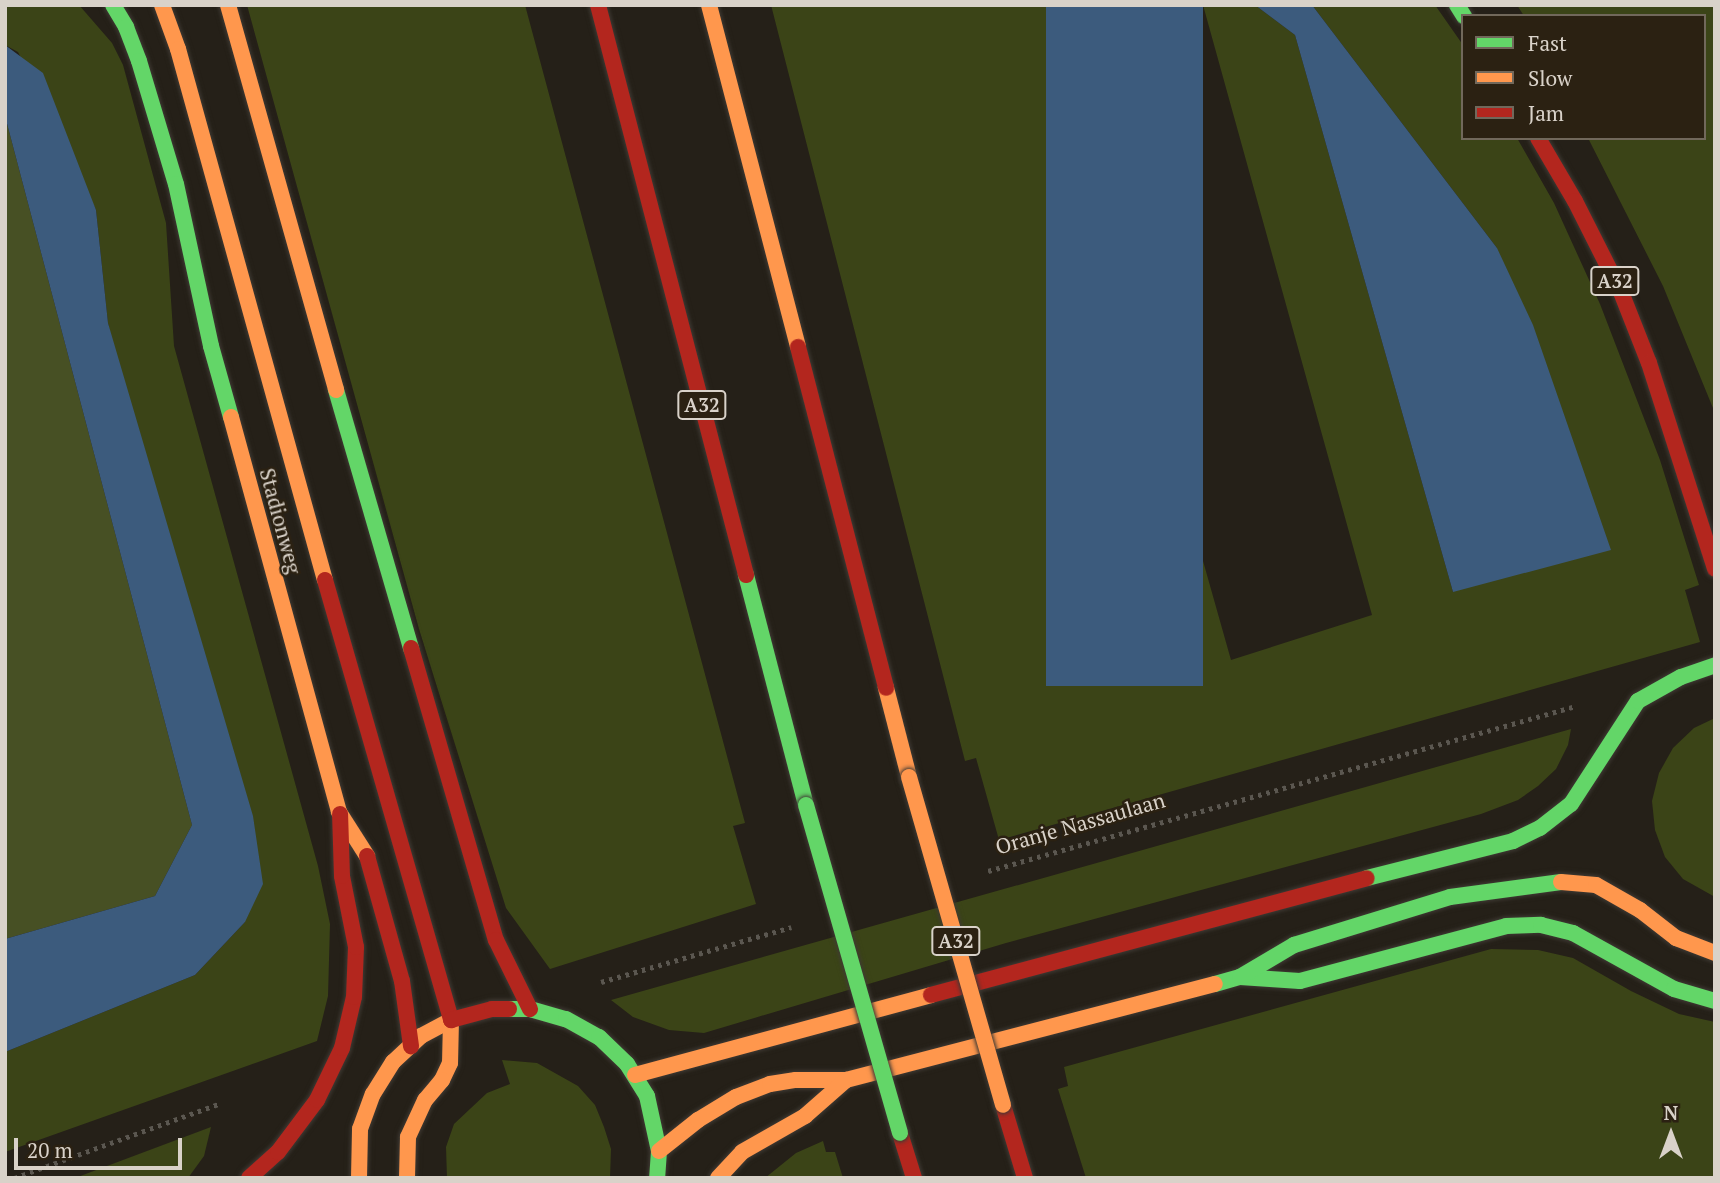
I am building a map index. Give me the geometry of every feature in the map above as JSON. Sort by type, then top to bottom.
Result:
[{"type":"main road","name":"Stadionweg","points":[[113,5],[126,27],[139,61],[176,184],[211,346],[340,812],[369,859],[402,981],[411,1046]]},
{"type":"main road","name":"Stadionweg","points":[[162,5],[178,49],[331,605],[451,1020],[450,1063],[442,1080],[425,1100],[408,1137],[407,1178]]},
{"type":"main road","points":[[228,5],[297,254],[496,940],[530,1009]]},
{"type":"main road","name":"A32","points":[[598,5],[806,805],[914,1178]]},
{"type":"main road","name":"A32","points":[[709,5],[908,777],[1025,1178]]},
{"type":"main road","name":"A32","points":[[1539,140],[1620,292],[1649,363],[1715,569]]},
{"type":"main road","points":[[1682,460],[1704,472]]},
{"type":"main road","points":[[635,1075],[1265,904],[1513,841],[1558,815],[1581,791],[1638,701],[1681,677],[1715,665]]},
{"type":"main road","points":[[249,1178],[278,1152],[317,1100],[342,1048],[354,997],[356,947],[342,876],[340,812]]},
{"type":"main road","points":[[659,1151],[708,1114],[736,1097],[769,1084],[796,1080],[846,1080],[1240,977],[1294,945],[1450,897],[1568,881],[1595,885],[1640,909],[1676,938],[1715,953]]},
{"type":"main road","points":[[1240,977],[1300,981],[1506,926],[1541,926],[1573,933],[1674,989],[1715,1001]]},
{"type":"main road","points":[[357,1177],[360,1129],[373,1094],[393,1062],[421,1036],[451,1020],[492,1009],[530,1009],[566,1019],[599,1037],[635,1075],[647,1096],[659,1151],[657,1178]]},
{"type":"main road","points":[[718,1178],[742,1152],[805,1116],[846,1080]]},
{"type":"path","name":"Oranje Nassaulaan","points":[[984,872],[1577,706]]},
{"type":"path","points":[[594,984],[796,926]]},
{"type":"path","points":[[14,1178],[218,1104]]},
{"type":"green space","points":[[5,5],[79,5],[112,43],[123,65],[166,223],[174,346],[318,866],[330,924],[328,996],[317,1041],[5,1152],[5,1052],[195,975],[245,922],[108,323],[96,210],[18,52],[5,45]]},
{"type":"green space","points":[[247,5],[525,5],[745,823],[733,826],[756,904],[550,969],[506,908],[419,629]]},
{"type":"green space","points":[[771,5],[1046,5],[1231,660],[1372,615],[1203,5],[1255,5],[1295,35],[1453,592],[1497,248],[1312,5],[1435,5],[1461,42],[1461,140],[1518,140],[1554,203],[1600,304],[1660,460],[1699,585],[1685,590],[1700,642],[999,840],[976,758],[965,761]]},
{"type":"green space","points":[[1517,5],[1715,5],[1715,413],[1663,286],[1589,140],[1706,140],[1706,14],[1523,14]]},
{"type":"green space","points":[[5,116],[192,825],[155,896],[5,939]]},
{"type":"green space","points":[[1715,718],[1715,897],[1683,879],[1665,857],[1655,830],[1652,801],[1659,773],[1673,748],[1694,728]]},
{"type":"green space","points":[[1571,729],[1568,745],[1556,769],[1538,786],[1518,800],[1481,814],[1006,943],[704,1033],[669,1030],[633,1017],[611,1000]]},
{"type":"green space","points":[[1491,949],[1538,950],[1573,958],[1679,1014],[1715,1022],[1715,1178],[1086,1178],[1058,1089],[1068,1086],[1064,1067]]},
{"type":"green space","points":[[502,1060],[537,1063],[578,1086],[595,1105],[604,1127],[611,1149],[610,1178],[447,1178],[446,1147],[454,1124],[487,1093],[510,1084]]},
{"type":"green space","points":[[211,1127],[204,1156],[188,1178],[75,1178]]},
{"type":"green space","points":[[823,1141],[826,1152],[835,1152],[843,1178],[765,1178],[796,1153]]},
{"type":"water","points":[[1046,5],[1203,5],[1203,686],[1046,686]]},
{"type":"water","points":[[1255,5],[1312,5],[1497,248],[1533,325],[1611,550],[1453,592],[1295,35]]},
{"type":"water","points":[[5,45],[43,73],[96,210],[108,323],[253,816],[263,884],[245,922],[195,975],[5,1052],[5,939],[155,896],[192,825],[5,116]]},
{"type":"traffic: fast","points":[[113,5],[126,27],[139,61],[176,184],[211,346],[231,417]]},
{"type":"traffic: fast","points":[[1457,5],[1463,14]]},
{"type":"traffic: fast","points":[[336,390],[411,648]]},
{"type":"traffic: fast","points":[[746,575],[806,805]]},
{"type":"traffic: fast","points":[[1367,878],[1513,841],[1540,828],[1571,804],[1638,701],[1681,677],[1715,665]]},
{"type":"traffic: fast","points":[[806,805],[900,1133]]},
{"type":"traffic: fast","points":[[1215,984],[1240,977],[1294,945],[1450,897],[1561,882]]},
{"type":"traffic: fast","points":[[1240,977],[1300,981],[1506,926],[1541,925],[1573,933],[1674,989],[1715,1001]]},
{"type":"traffic: fast","points":[[509,1009],[530,1009],[566,1019],[599,1037],[627,1064],[647,1096],[659,1151],[657,1178]]},
{"type":"traffic: slow","points":[[162,5],[178,49],[325,580]]},
{"type":"traffic: slow","points":[[228,5],[336,390]]},
{"type":"traffic: slow","points":[[709,5],[798,347]]},
{"type":"traffic: slow","points":[[231,417],[339,812],[367,856]]},
{"type":"traffic: slow","points":[[886,688],[909,777]]},
{"type":"traffic: slow","points":[[909,777],[1003,1105]]},
{"type":"traffic: slow","points":[[1561,882],[1596,885],[1640,910],[1676,938],[1715,953]]},
{"type":"traffic: slow","points":[[659,1151],[698,1120],[736,1097],[770,1084],[796,1080],[846,1080],[1215,984]]},
{"type":"traffic: slow","points":[[635,1075],[931,995]]},
{"type":"traffic: slow","points":[[359,1178],[360,1129],[373,1094],[393,1062],[421,1036],[451,1020],[450,1063],[442,1080],[425,1100],[408,1137],[407,1178]]},
{"type":"traffic: slow","points":[[718,1178],[742,1152],[805,1116],[846,1080]]},
{"type":"traffic: jam","points":[[598,5],[746,575]]},
{"type":"traffic: jam","points":[[1539,140],[1575,201],[1621,292],[1649,363],[1715,569]]},
{"type":"traffic: jam","points":[[798,347],[886,688]]},
{"type":"traffic: jam","points":[[325,580],[451,1020],[492,1009],[509,1009]]},
{"type":"traffic: jam","points":[[411,648],[496,940],[530,1009]]},
{"type":"traffic: jam","points":[[249,1178],[278,1152],[317,1100],[342,1048],[354,997],[356,947],[342,876],[340,814]]},
{"type":"traffic: jam","points":[[367,856],[402,981],[411,1046]]},
{"type":"traffic: jam","points":[[931,995],[1367,878]]},
{"type":"traffic: jam","points":[[1003,1105],[1025,1178]]},
{"type":"traffic: jam","points":[[900,1133],[914,1178]]}]
